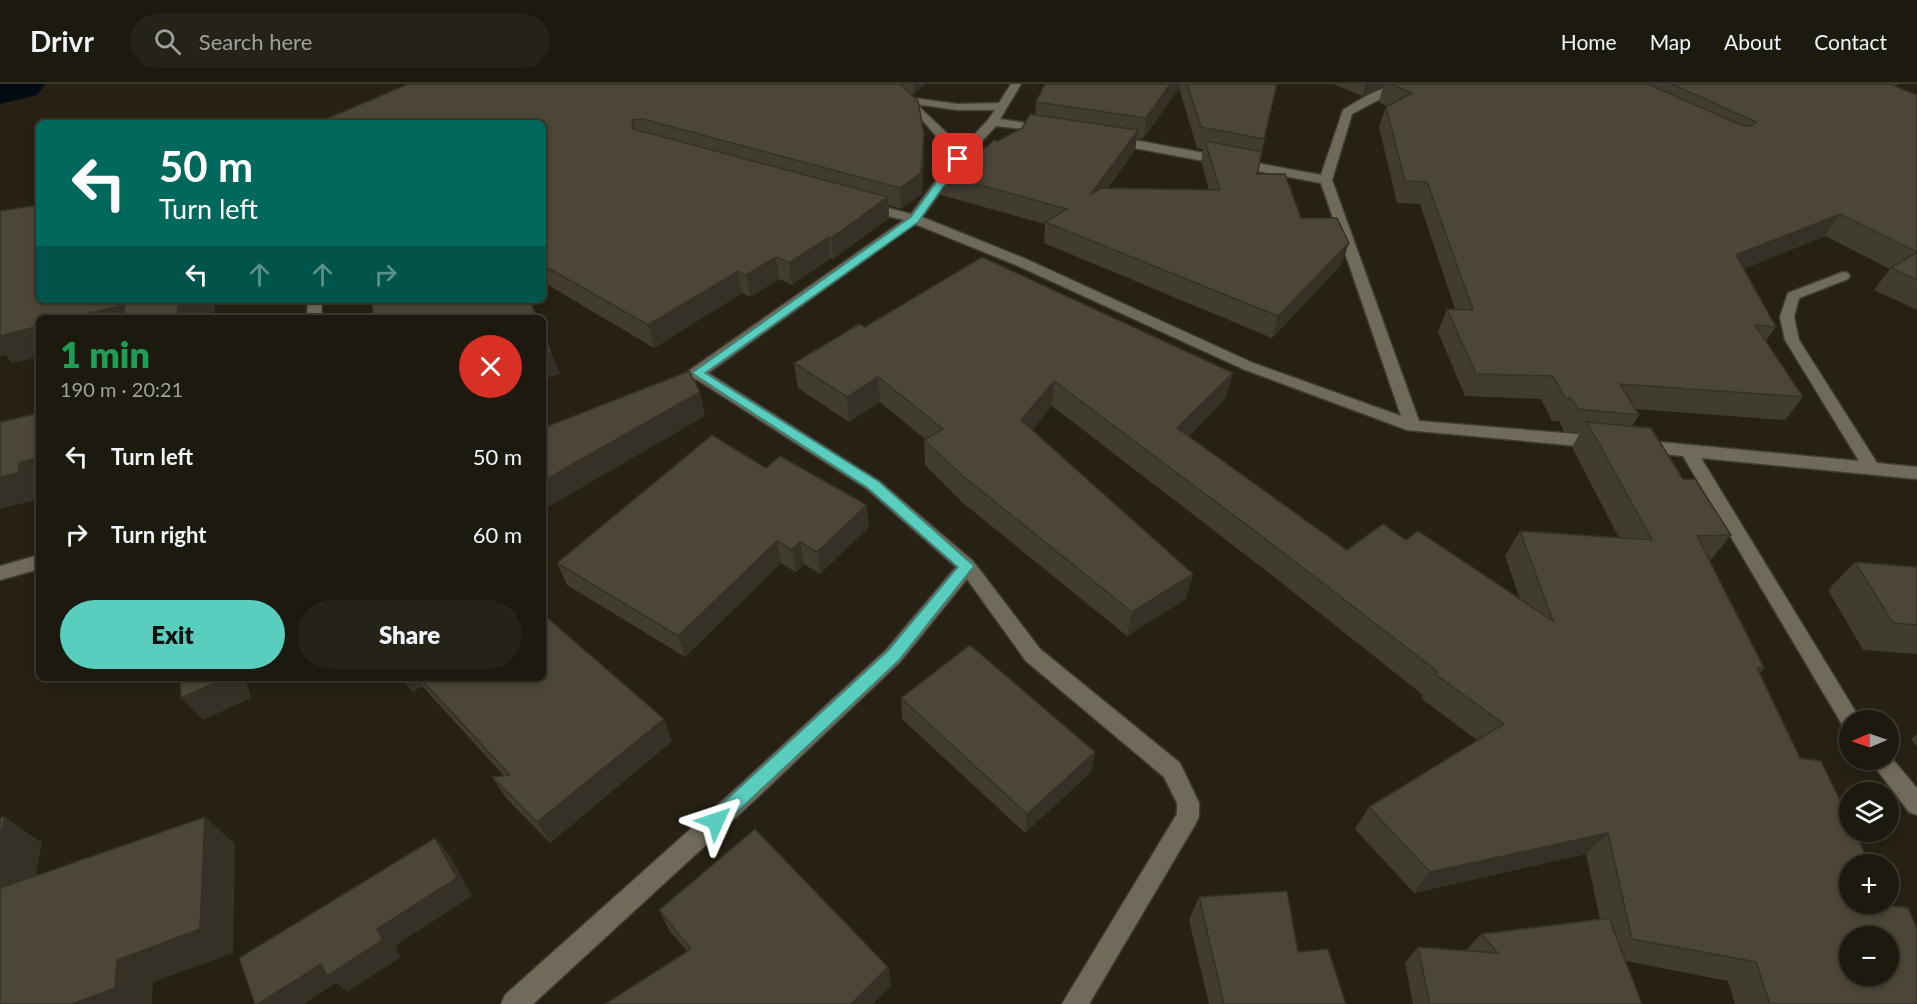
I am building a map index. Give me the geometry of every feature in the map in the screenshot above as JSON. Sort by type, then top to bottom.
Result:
[{"type":"street","points":[[675,381],[698,373],[914,219],[958,159],[993,122],[1016,84]]},
{"type":"street","points":[[1402,84],[1372,97],[1347,112],[1326,180],[1413,426]]},
{"type":"street","points":[[884,94],[906,100],[957,107],[1003,106]]},
{"type":"street","points":[[906,100],[945,137],[958,159]]},
{"type":"street","points":[[993,122],[1056,131]]},
{"type":"street","points":[[1101,138],[1326,180]]},
{"type":"street","points":[[845,200],[914,219],[1021,262],[1248,366],[1413,426],[1917,473]]},
{"type":"street","points":[[1844,276],[1793,296],[1787,316],[1792,340],[1871,468]]},
{"type":"street","points":[[698,373],[873,485],[967,566],[1033,655],[1172,770],[1188,803],[1188,816],[1133,904],[1075,1004]]},
{"type":"street","points":[[1688,450],[1844,710]]},
{"type":"street","points":[[0,573],[36,563]]},
{"type":"street","points":[[514,1004],[750,790],[893,656],[967,566]]},
{"type":"street","points":[[1889,770],[1917,805]]},
{"type":"building","points":[[408,84],[900,84],[918,101],[924,134],[921,173],[900,188],[643,119],[632,120],[633,129],[888,197],[831,238],[829,237],[789,263],[776,257],[746,275],[738,271],[648,325],[546,267],[546,120],[324,120]]},
{"type":"building","points":[[1045,84],[1170,84],[1146,118],[1036,102]]},
{"type":"building","points":[[1187,84],[1277,84],[1264,139],[1201,127]]},
{"type":"building","points":[[1390,84],[1648,84],[1743,126],[1752,126],[1756,122],[1672,84],[1890,84],[1917,95],[1917,252],[1840,214],[1736,255],[1776,327],[1755,325],[1803,397],[1620,384],[1639,415],[1578,409],[1571,398],[1565,398],[1553,376],[1476,374],[1447,309],[1473,310],[1427,182],[1405,181],[1386,107],[1412,93]]},
{"type":"building","points":[[1030,114],[1138,130],[1091,194],[1101,188],[1220,190],[1205,141],[1262,152],[1257,174],[1285,174],[1301,218],[1337,218],[1349,243],[1278,316],[1045,222],[1067,209],[940,174],[945,168],[987,147],[994,140],[998,141],[1022,128]]},
{"type":"building","points":[[36,205],[36,303],[177,303],[178,315],[124,315],[124,305],[83,315],[36,315],[36,327],[0,336],[0,211]]},
{"type":"building","points":[[1917,252],[1917,280],[1891,268]]},
{"type":"building","points":[[982,257],[1233,373],[1177,428],[1347,550],[1383,524],[1406,540],[1418,531],[1553,621],[1520,531],[1652,540],[1587,422],[1651,428],[1683,479],[1695,479],[1731,535],[1697,536],[1764,668],[1757,668],[1800,758],[1821,761],[1839,798],[1839,842],[1859,842],[1865,854],[1839,854],[1839,914],[1899,914],[1899,907],[1908,908],[1917,929],[1917,1004],[1770,1004],[1756,962],[1632,939],[1608,833],[1430,872],[1369,807],[1504,724],[1435,674],[1438,672],[1272,544],[1054,381],[1021,420],[1193,574],[1132,612],[964,477],[924,440],[943,429],[878,377],[847,397],[794,363],[859,324],[865,327]]},
{"type":"building","points":[[372,303],[531,303],[536,315],[374,315]]},
{"type":"building","points":[[546,340],[551,352],[546,353]]},
{"type":"building","points":[[689,371],[700,392],[546,479],[546,427]]},
{"type":"building","points":[[36,414],[36,459],[20,462],[18,473],[0,477],[0,422]]},
{"type":"building","points":[[712,435],[766,468],[780,456],[867,505],[817,552],[800,542],[792,550],[777,541],[678,636],[557,563]]},
{"type":"building","points":[[1855,562],[1917,567],[1917,625],[1893,623]]},
{"type":"building","points":[[546,617],[664,719],[537,822],[492,777],[510,775],[423,681],[546,681]]},
{"type":"building","points":[[970,645],[1095,752],[1027,814],[901,698]]},
{"type":"building","points":[[180,681],[218,681],[181,698]]},
{"type":"building","points":[[5,817],[0,837],[0,818]]},
{"type":"building","points":[[205,817],[200,929],[117,960],[115,988],[72,1004],[0,1004],[0,888]]},
{"type":"building","points":[[755,829],[888,967],[851,1004],[605,1004],[691,949],[659,910]]},
{"type":"building","points":[[435,838],[457,878],[377,929],[383,940],[327,976],[321,964],[255,1004],[239,958]]},
{"type":"building","points":[[1287,891],[1298,952],[1328,949],[1346,1004],[1224,1004],[1199,897]]},
{"type":"building","points":[[1609,918],[1642,1004],[1430,1004],[1418,947],[1498,953],[1481,934]]},
{"type":"waterway","points":[[0,88],[18,84]]},
{"type":"route","points":[[716,821],[893,656],[967,566],[873,485],[698,373],[914,219],[958,159]]}]
